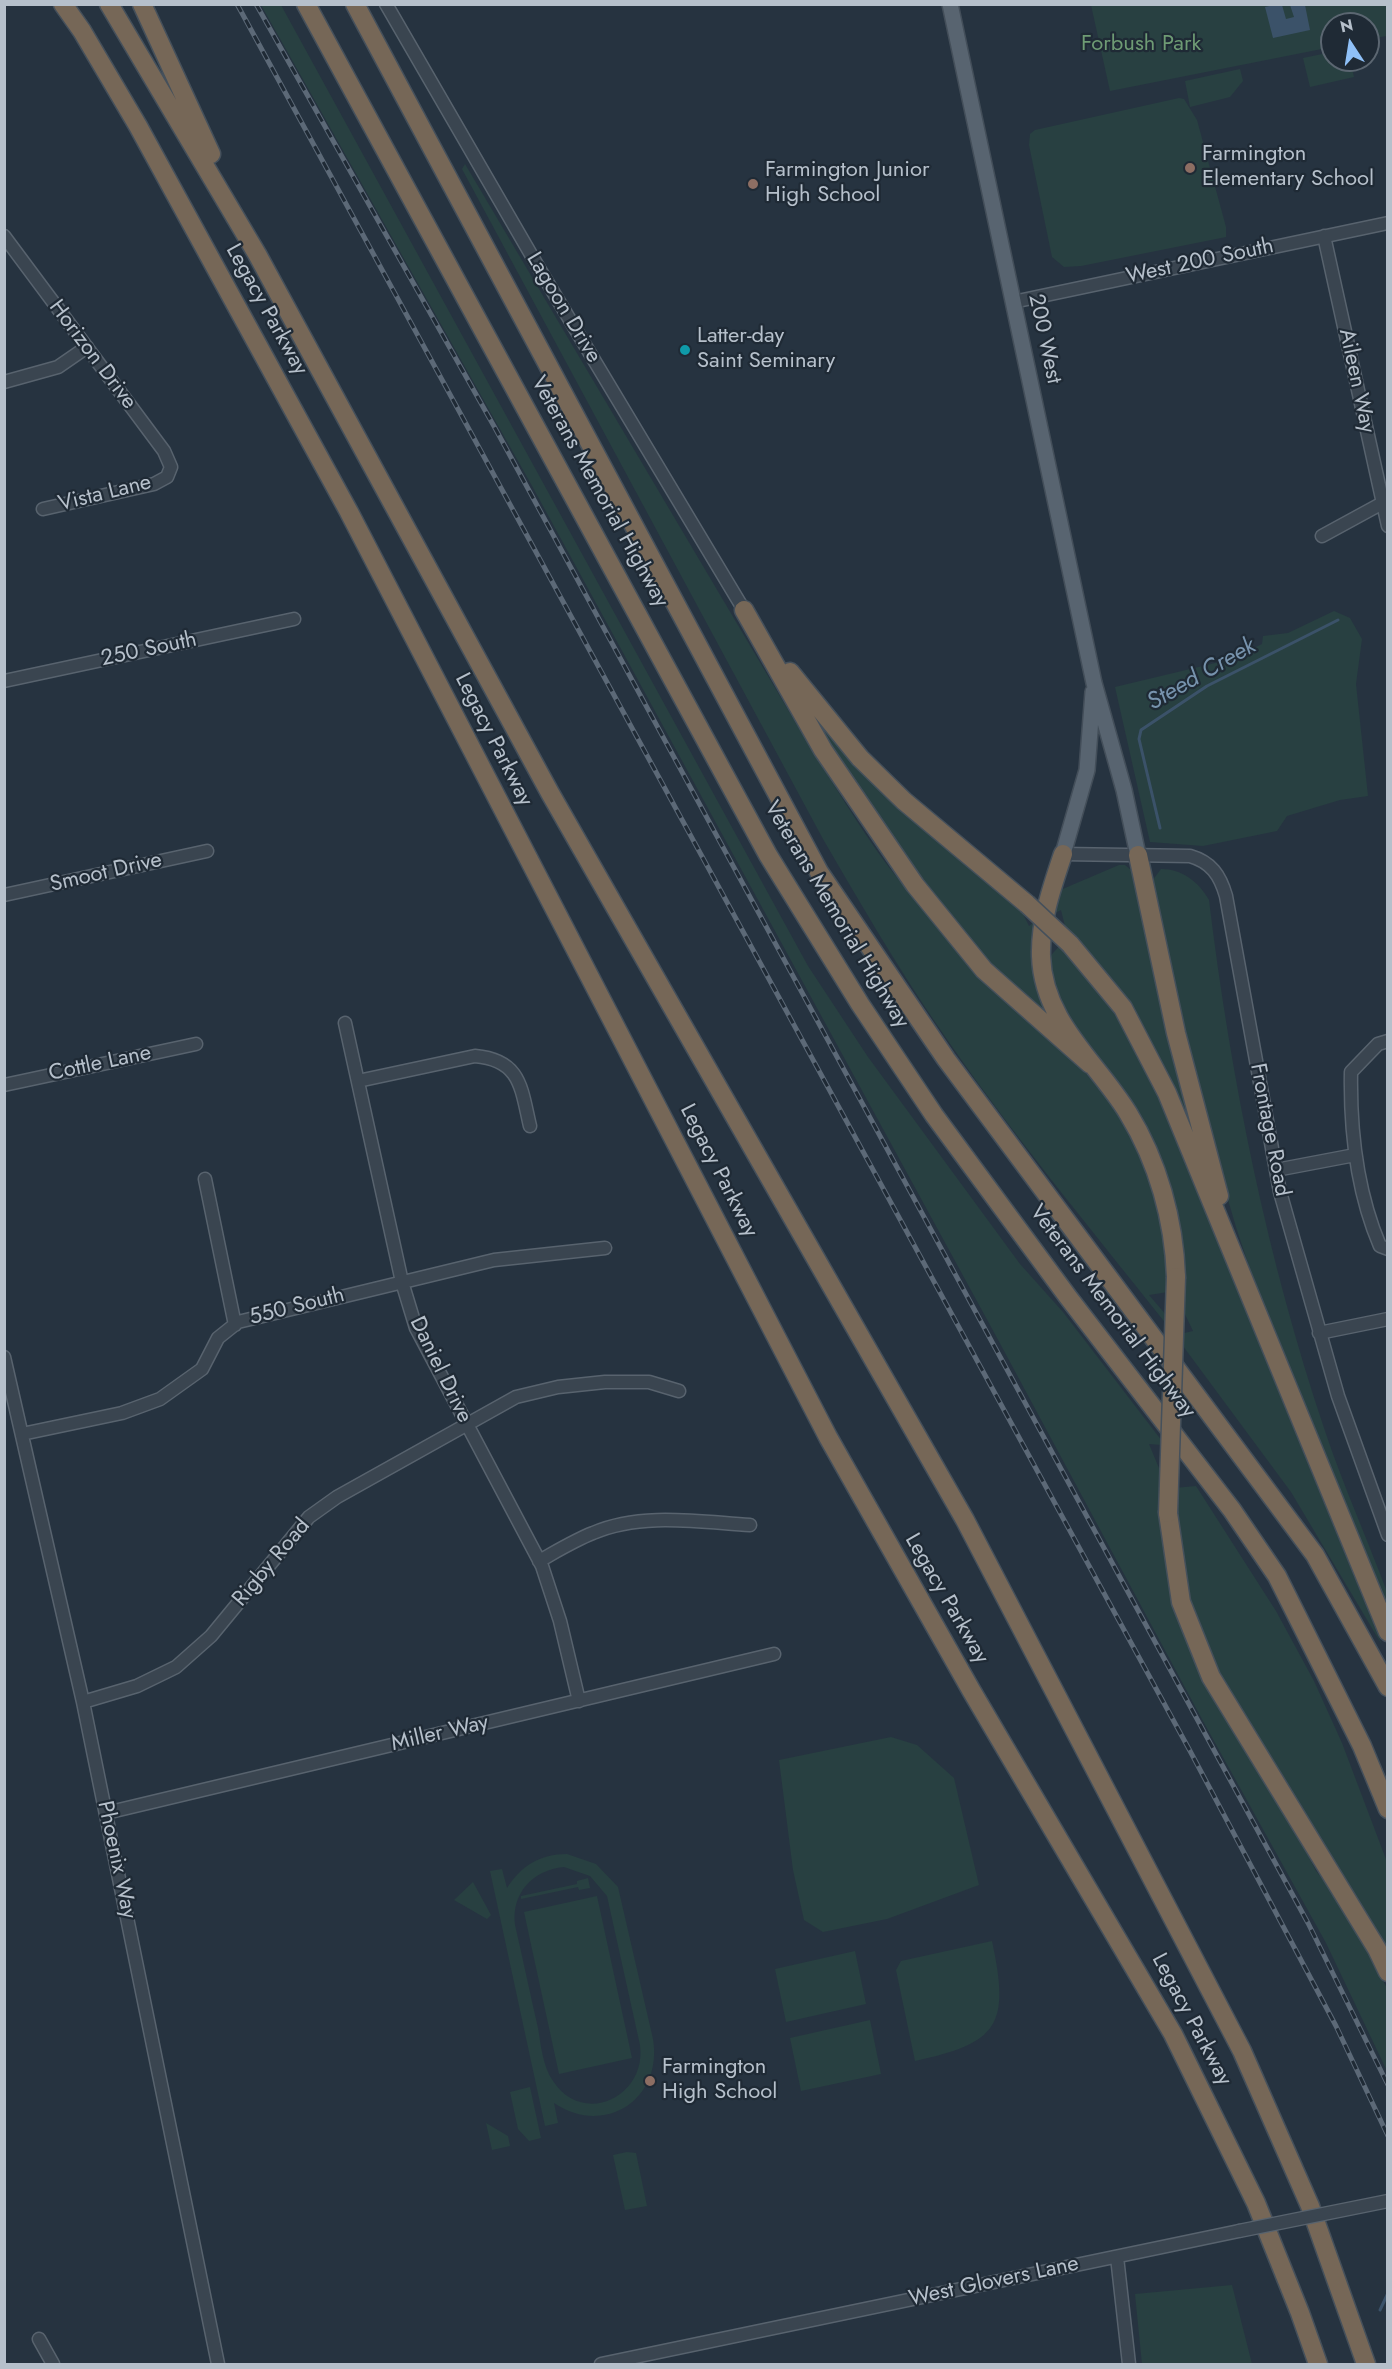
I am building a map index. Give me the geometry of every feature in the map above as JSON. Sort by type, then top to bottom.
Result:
[{"type":"highway","name":"Legacy Parkway","points":[[63,4],[82,31],[138,126],[343,502],[828,1437],[971,1690],[1173,2034],[1256,2203],[1318,2364]]},
{"type":"highway","points":[[109,4],[257,254]]},
{"type":"highway","points":[[142,4],[257,254]]},
{"type":"highway","name":"Veterans Memorial Highway","points":[[306,4],[768,855],[860,1004],[934,1115],[1068,1297],[1232,1510],[1277,1576],[1358,1736],[1388,1809]]},
{"type":"highway","name":"Veterans Memorial Highway","points":[[356,4],[819,872],[946,1059],[1315,1555],[1388,1687]]},
{"type":"highway","name":"Legacy Parkway","points":[[257,254],[550,794],[965,1520],[1186,1940],[1242,2051],[1306,2196],[1366,2364]]},
{"type":"highway","points":[[744,610],[820,711],[860,758],[904,801],[1027,904],[1070,944],[1123,1008],[1148,1053],[1388,1632]]},
{"type":"highway","points":[[744,610],[823,750],[915,885],[984,970],[1090,1064]]},
{"type":"highway","points":[[1063,854],[1044,918],[1041,957],[1046,984],[1054,1009],[1067,1033],[1128,1113],[1151,1159],[1172,1228],[1176,1277],[1168,1513],[1181,1602],[1211,1677],[1371,1939],[1388,1972]]},
{"type":"highway","points":[[1138,855],[1176,1033],[1239,1270]]},
{"type":"main road","name":"200 West","points":[[950,4],[1094,683]]},
{"type":"main road","points":[[1063,854],[1087,770],[1094,683]]},
{"type":"main road","points":[[1094,683],[1124,790],[1138,855]]},
{"type":"street","name":"Lagoon Drive","points":[[386,4],[540,270],[744,610]]},
{"type":"street","name":"West 200 South","points":[[1013,302],[1388,223]]},
{"type":"street","name":"Aileen Way","points":[[1324,236],[1385,501],[1388,526]]},
{"type":"street","name":"Horizon Drive","points":[[6,241],[164,451],[171,467],[167,477]]},
{"type":"street","points":[[4,382],[58,367],[87,347]]},
{"type":"street","name":"Vista Lane","points":[[43,509],[154,484],[167,477]]},
{"type":"street","points":[[1322,536],[1385,501]]},
{"type":"street","name":"250 South","points":[[4,681],[294,619]]},
{"type":"street","name":"Smoot Drive","points":[[4,896],[207,850]]},
{"type":"street","name":"Frontage Road","points":[[1063,854],[1185,855],[1198,858],[1215,870],[1223,886],[1276,1170],[1319,1333],[1388,1535]]},
{"type":"street","name":"Daniel Drive","points":[[345,1023],[402,1282],[416,1328],[539,1561],[551,1589],[579,1701]]},
{"type":"street","points":[[1384,1247],[1373,1231],[1355,1155],[1350,1108],[1351,1072],[1378,1044],[1388,1041]]},
{"type":"street","name":"Cottle Lane","points":[[4,1085],[196,1044]]},
{"type":"street","points":[[358,1081],[475,1056],[494,1058],[506,1065],[517,1078],[530,1126]]},
{"type":"street","points":[[1276,1170],[1355,1155]]},
{"type":"street","points":[[205,1179],[235,1325]]},
{"type":"street","name":"550 South","points":[[22,1434],[122,1413],[160,1399],[202,1369],[218,1338],[235,1325],[287,1309],[494,1260],[605,1248]]},
{"type":"street","points":[[1319,1333],[1388,1319]]},
{"type":"street","name":"Phoenix Way","points":[[4,1357],[83,1702],[218,2364]]},
{"type":"street","name":"Rigby Road","points":[[83,1702],[137,1686],[176,1667],[211,1636],[309,1517],[337,1497],[516,1397],[558,1387],[605,1382],[649,1382],[679,1391]]},
{"type":"street","points":[[539,1561],[594,1532],[630,1523],[675,1521],[750,1525]]},
{"type":"street","name":"Miller Way","points":[[106,1813],[774,1654]]},
{"type":"street","name":"West Glovers Lane","points":[[601,2364],[624,2362],[1388,2201]]},
{"type":"street","points":[[1117,2257],[1129,2364]]},
{"type":"street","points":[[39,2339],[53,2364]]},
{"type":"green space","points":[[261,5],[281,5],[808,966],[868,1057],[1020,1264],[1063,1312],[1162,1441],[1162,1445],[1149,1444],[1161,1473],[1170,1584],[1316,1871],[1339,1899],[1387,1988],[1387,2071],[1326,1943],[1203,1721],[996,1336],[531,484]]},
{"type":"green space","name":"Forbush Park","points":[[1091,5],[1387,5],[1387,36],[1380,37],[1380,12],[1320,12],[1320,49],[1110,91]]},
{"type":"green space","points":[[1320,54],[1320,72],[1353,72],[1354,77],[1310,87],[1303,58]]},
{"type":"green space","points":[[1240,69],[1243,81],[1230,97],[1190,107],[1185,81]]},
{"type":"green space","points":[[1179,98],[1184,99],[1197,120],[1226,227],[1226,237],[1081,266],[1064,267],[1052,257],[1029,145],[1030,134],[1035,130]]},
{"type":"green space","points":[[465,164],[816,757],[877,850],[903,885],[933,918],[1085,1072],[1121,1119],[1147,1170],[1157,1204],[1164,1239],[1168,1292],[1149,1295],[1167,1316],[1167,1325],[990,1100],[935,1022],[878,932],[823,839],[462,169]]},
{"type":"green space","points":[[1334,611],[1350,618],[1362,639],[1356,684],[1368,796],[1340,800],[1287,816],[1277,831],[1203,846],[1150,842],[1115,687],[1232,659],[1262,644],[1263,636],[1288,633]]},
{"type":"green space","points":[[792,686],[1020,908],[1029,926],[1035,921],[1032,949],[1035,973],[1053,1022],[981,954],[917,882]]},
{"type":"green space","points":[[1119,865],[1125,865],[1131,870],[1204,1165],[1126,1001],[1092,956],[1066,930],[1061,910],[1053,914],[1058,891]]},
{"type":"green space","points":[[1161,869],[1183,874],[1195,882],[1209,900],[1240,1102],[1269,1235],[1304,1366],[1325,1431],[1387,1592],[1387,1613],[1260,1300],[1236,1227],[1194,1084],[1152,881]]},
{"type":"green space","points":[[1061,944],[1122,1024],[1153,1083],[1382,1645],[1291,1492],[1180,1342],[1180,1334],[1193,1331],[1181,1306],[1177,1212],[1061,1004],[1046,961]]},
{"type":"green space","points":[[1196,1486],[1276,1611],[1314,1681],[1342,1743],[1387,1862],[1387,1958],[1226,1693],[1183,1584],[1174,1488]]},
{"type":"green space","points":[[891,1737],[917,1745],[954,1778],[979,1885],[887,1919],[823,1932],[804,1920],[793,1870],[779,1760]]},
{"type":"green space","points":[[567,1854],[596,1864],[618,1887],[653,2039],[654,2061],[649,2080],[639,2095],[626,2107],[610,2114],[592,2116],[573,2113],[554,2103],[558,2123],[545,2126],[490,1871],[502,1869],[507,1888],[518,1873],[532,1863]],"holes":[[[564,1867],[590,1876],[607,1896],[640,2045],[640,2063],[634,2079],[610,2100],[596,2104],[580,2102],[566,2095],[553,2081],[547,2069],[515,1925],[515,1913],[521,1893],[534,1878],[553,1869]]]},
{"type":"green space","points":[[588,1878],[590,1888],[579,1890],[578,1887],[521,1899],[521,1896],[577,1884],[577,1881]]},
{"type":"green space","points":[[473,1882],[491,1915],[487,1919],[454,1900]]},
{"type":"green space","points":[[597,1896],[632,2058],[559,2074],[524,1912]]},
{"type":"green space","points":[[992,1941],[999,1993],[998,2011],[992,2026],[981,2037],[965,2046],[915,2061],[896,1970],[901,1961]]},
{"type":"green space","points":[[855,1951],[866,2004],[786,2022],[775,1969]]},
{"type":"green space","points":[[870,2020],[881,2074],[801,2091],[790,2038]]},
{"type":"green space","points":[[530,2087],[541,2138],[529,2141],[518,2129],[510,2092]]},
{"type":"green space","points":[[486,2123],[508,2136],[510,2146],[492,2150]]},
{"type":"green space","points":[[636,2153],[647,2206],[625,2210],[613,2155]]},
{"type":"green space","points":[[1232,2285],[1252,2364],[1142,2364],[1135,2294]]},
{"type":"water","points":[[1282,5],[1286,19],[1294,17],[1290,5],[1305,5],[1310,30],[1273,38],[1265,7]]},
{"type":"waterway","name":"Steed Creek","points":[[1160,828],[1139,739],[1141,730],[1207,686],[1338,620]]},
{"type":"waterway","name":"Steed Creek","points":[[1380,2310],[1388,2293]]},
{"type":"railway","points":[[237,4],[1189,1749],[1336,2026],[1388,2136]]},
{"type":"railway","points":[[256,4],[495,428],[1308,1923],[1388,2085]]},
{"type":"place","name":"Farmington Elementary School","points":[[1190,168]]},
{"type":"place","name":"Farmington Junior High School","points":[[753,184]]},
{"type":"place","name":"Latter-day Saint Seminary","points":[[685,350]]},
{"type":"place","name":"Farmington High School","points":[[650,2081]]}]
